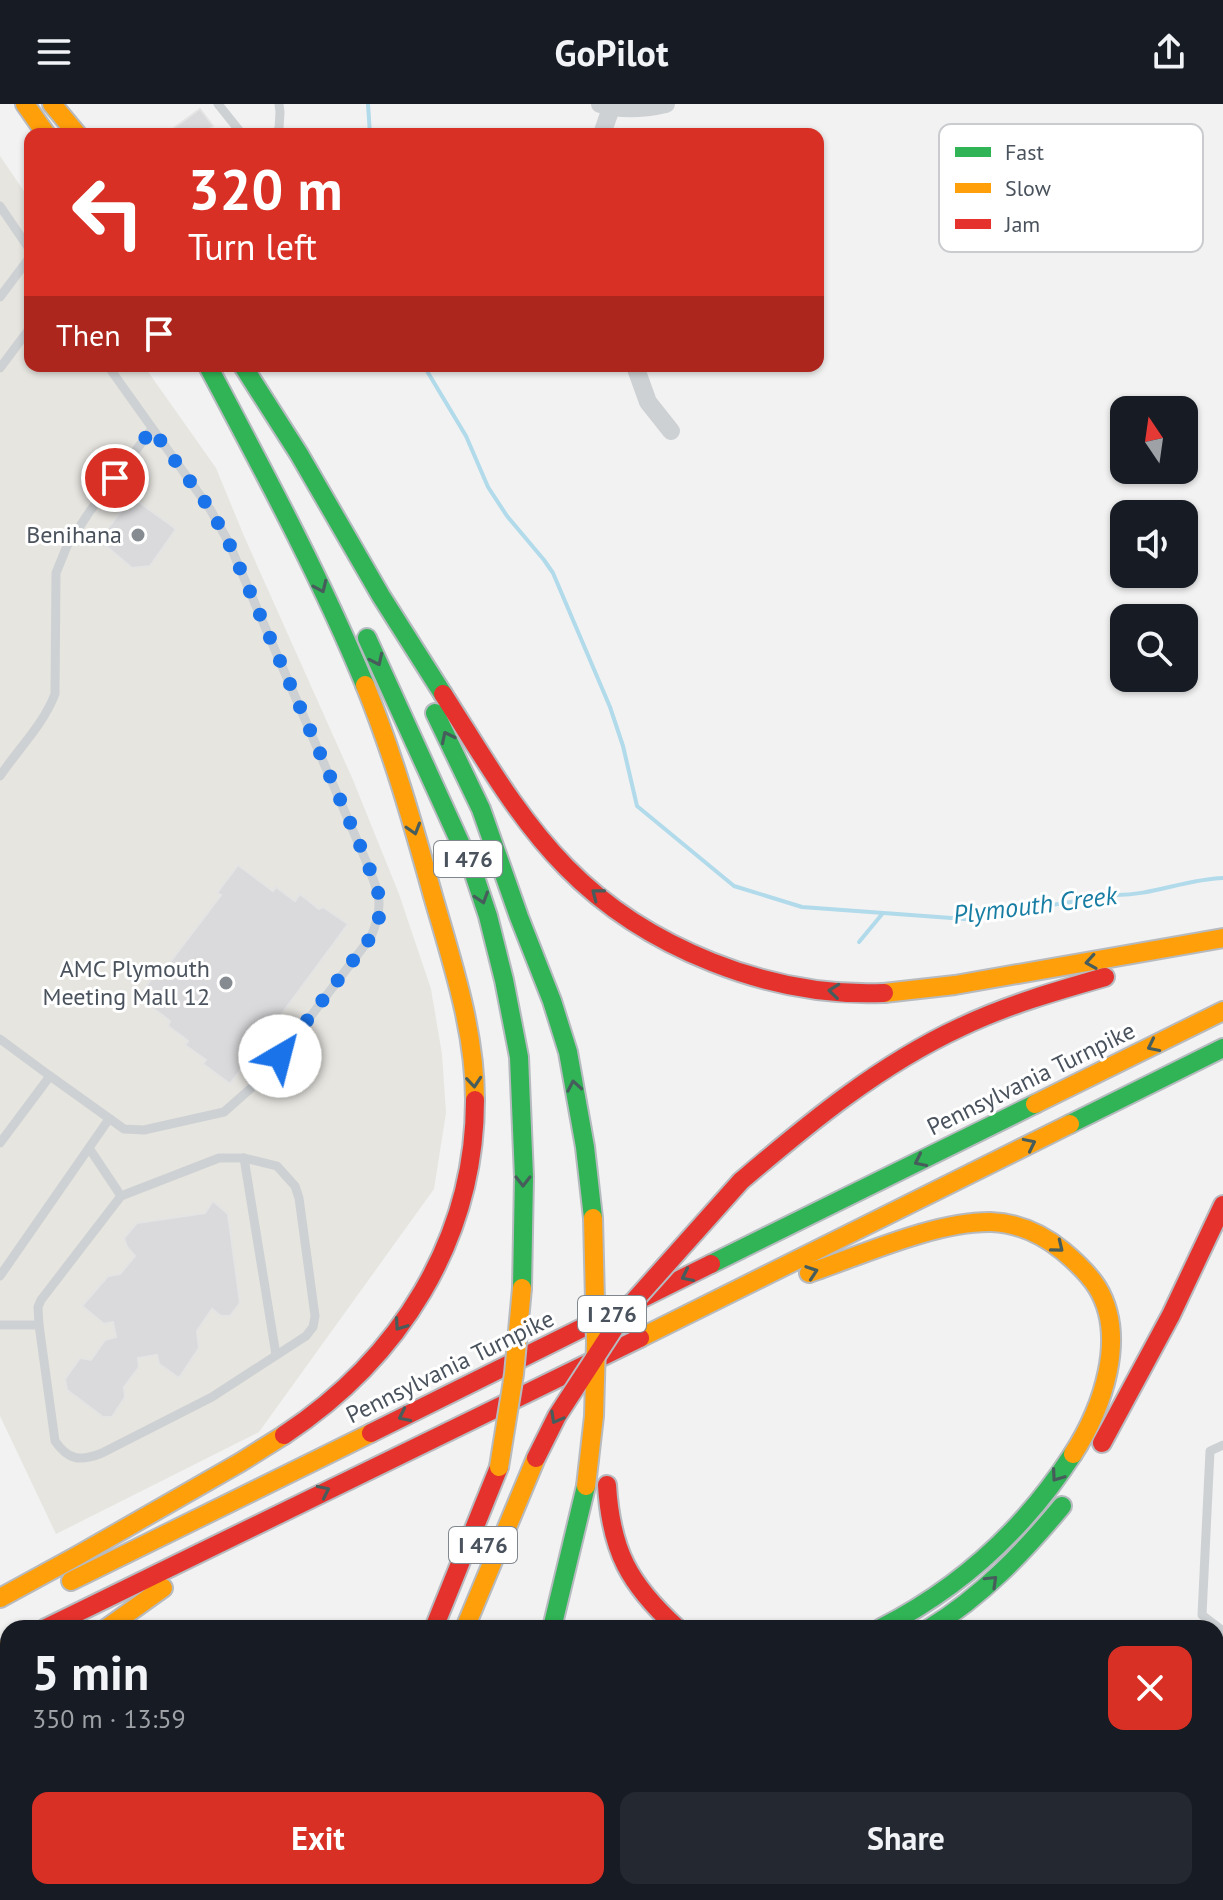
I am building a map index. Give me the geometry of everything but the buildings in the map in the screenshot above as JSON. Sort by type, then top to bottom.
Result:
[{"type":"highway","points":[[25,104],[42,128]]},
{"type":"highway","points":[[52,104],[72,128]]},
{"type":"highway","points":[[211,372],[273,469],[334,574]]},
{"type":"highway","points":[[4,1592],[232,1467],[300,1424],[344,1390],[376,1357],[402,1323],[431,1276],[450,1236],[468,1171],[475,1091],[467,1025],[452,960],[400,781],[376,710],[315,575],[211,372]]},
{"type":"highway","name":"I 476","points":[[247,372],[374,585],[481,809],[568,1052],[585,1147],[593,1218],[596,1343],[594,1416],[586,1486],[554,1620]]},
{"type":"highway","points":[[374,585],[511,799],[566,867],[621,913],[685,951],[785,983],[830,991],[888,992],[986,980],[1223,941]]},
{"type":"highway","name":"I 476","points":[[363,629],[473,871],[504,980],[519,1057],[524,1177],[522,1288],[514,1374],[499,1467],[467,1620]]},
{"type":"highway","points":[[468,1620],[536,1458],[557,1416],[626,1310],[741,1181],[806,1125],[896,1063],[960,1027],[1058,991],[1223,941]]},
{"type":"highway","name":"Pennsylvania Turnpike","points":[[0,1616],[1223,1011]]},
{"type":"highway","name":"I 276","points":[[62,1620],[685,1316],[1223,1048]]},
{"type":"highway","points":[[1090,1464],[1171,1315],[1223,1205]]},
{"type":"highway","points":[[593,1218],[608,1338],[607,1510],[621,1559],[633,1581],[668,1620]]},
{"type":"highway","points":[[685,1316],[930,1231],[988,1222],[1009,1223],[1049,1239],[1094,1284],[1105,1308],[1110,1334],[1106,1379],[1099,1404],[1072,1455],[1048,1490],[987,1555],[935,1596],[894,1620]]},
{"type":"highway","points":[[437,1620],[499,1467]]},
{"type":"highway","points":[[941,1620],[982,1591],[1029,1546],[1074,1489]]},
{"type":"highway","points":[[118,1620],[254,1525]]},
{"type":"street","points":[[603,128],[605,106],[647,109],[666,104]]},
{"type":"street","points":[[637,372],[648,402],[671,431]]},
{"type":"lane","points":[[218,104],[237,128]]},
{"type":"lane","points":[[279,104],[279,128]]},
{"type":"lane","points":[[0,206],[24,241]]},
{"type":"lane","points":[[0,297],[24,265]]},
{"type":"lane","points":[[0,368],[24,336]]},
{"type":"lane","points":[[0,1039],[124,1129],[144,1130],[224,1112],[266,1075],[371,937],[380,915],[378,891],[366,861],[228,541],[210,509],[112,372]]},
{"type":"lane","points":[[0,776],[4,763],[36,729],[55,694],[56,573],[67,546],[152,429]]},
{"type":"lane","points":[[0,1143],[50,1076]]},
{"type":"lane","points":[[0,1276],[109,1119]]},
{"type":"lane","points":[[89,1148],[121,1196]]},
{"type":"lane","points":[[219,1158],[244,1158],[277,1166],[295,1186],[315,1316],[313,1327],[306,1336],[212,1397],[91,1458],[77,1458],[64,1453],[55,1441],[39,1325],[38,1307],[41,1300],[121,1196],[219,1158]]},
{"type":"lane","points":[[244,1158],[276,1355]]},
{"type":"lane","points":[[0,1325],[39,1325]]},
{"type":"lane","points":[[1209,1620],[1202,1615],[1210,1451],[1223,1445]]},
{"type":"shaded area","points":[[0,156],[24,191],[24,372],[148,372],[216,468],[353,780],[399,894],[431,989],[442,1054],[446,1113],[434,1189],[259,1432],[56,1534],[0,1416]]},
{"type":"waterway","points":[[368,104],[370,128]]},
{"type":"waterway","points":[[428,372],[466,436],[488,487],[553,573],[610,707],[637,806],[734,886],[802,907],[965,919],[1223,878]]},
{"type":"waterway","name":"Plymouth Creek","points":[[859,942],[883,913]]},
{"type":"traffic: fast","points":[[211,372],[310,564],[365,685]]},
{"type":"traffic: fast","points":[[247,372],[443,694]]},
{"type":"traffic: fast","points":[[367,638],[473,871],[504,980],[519,1057],[524,1177],[522,1288]]},
{"type":"traffic: fast","points":[[435,713],[481,809],[568,1052],[585,1147],[593,1218]]},
{"type":"traffic: fast","points":[[1070,1124],[1223,1048]]},
{"type":"traffic: fast","points":[[711,1264],[1035,1104]]},
{"type":"traffic: fast","points":[[896,1620],[938,1594],[989,1554],[1034,1507],[1073,1454]]},
{"type":"traffic: fast","points":[[554,1620],[586,1486]]},
{"type":"traffic: fast","points":[[942,1620],[1001,1573],[1062,1506]]},
{"type":"traffic: slow","points":[[25,104],[42,128]]},
{"type":"traffic: slow","points":[[52,104],[72,128]]},
{"type":"traffic: slow","points":[[365,685],[402,789],[455,971],[467,1022],[475,1100]]},
{"type":"traffic: slow","points":[[884,993],[955,985],[1223,938]]},
{"type":"traffic: slow","points":[[1035,1104],[1223,1011]]},
{"type":"traffic: slow","points":[[640,1338],[1070,1124]]},
{"type":"traffic: slow","points":[[586,1486],[594,1416],[596,1343],[593,1218]]},
{"type":"traffic: slow","points":[[809,1273],[899,1240],[970,1223],[1011,1225],[1029,1230],[1055,1245],[1097,1287],[1106,1307],[1110,1328],[1111,1350],[1102,1395],[1073,1454]]},
{"type":"traffic: slow","points":[[499,1467],[514,1374],[522,1288]]},
{"type":"traffic: slow","points":[[71,1581],[371,1433]]},
{"type":"traffic: slow","points":[[0,1598],[284,1435]]},
{"type":"traffic: slow","points":[[468,1620],[536,1458]]},
{"type":"traffic: slow","points":[[118,1620],[163,1588]]},
{"type":"traffic: jam","points":[[443,694],[531,827],[566,867],[633,922],[672,944],[755,977],[798,987],[884,993]]},
{"type":"traffic: jam","points":[[741,1181],[846,1096],[931,1042],[996,1012],[1105,977]]},
{"type":"traffic: jam","points":[[284,1435],[325,1405],[362,1370],[395,1333],[423,1292],[445,1247],[461,1201],[472,1151],[475,1100]]},
{"type":"traffic: jam","points":[[536,1458],[557,1416],[626,1310],[741,1181]]},
{"type":"traffic: jam","points":[[1102,1443],[1171,1315],[1223,1205]]},
{"type":"traffic: jam","points":[[371,1433],[711,1264]]},
{"type":"traffic: jam","points":[[62,1620],[640,1338]]},
{"type":"traffic: jam","points":[[437,1620],[499,1467]]},
{"type":"traffic: jam","points":[[607,1485],[618,1548],[635,1581],[668,1620]]},
{"type":"place","name":"Benihana","points":[[138,535]]},
{"type":"place","name":"AMC Plymouth Meeting Mall 12","points":[[226,983]]},
{"type":"route","points":[[115,478],[152,429],[210,509],[228,541],[378,891],[380,915],[371,937],[280,1056]]}]
